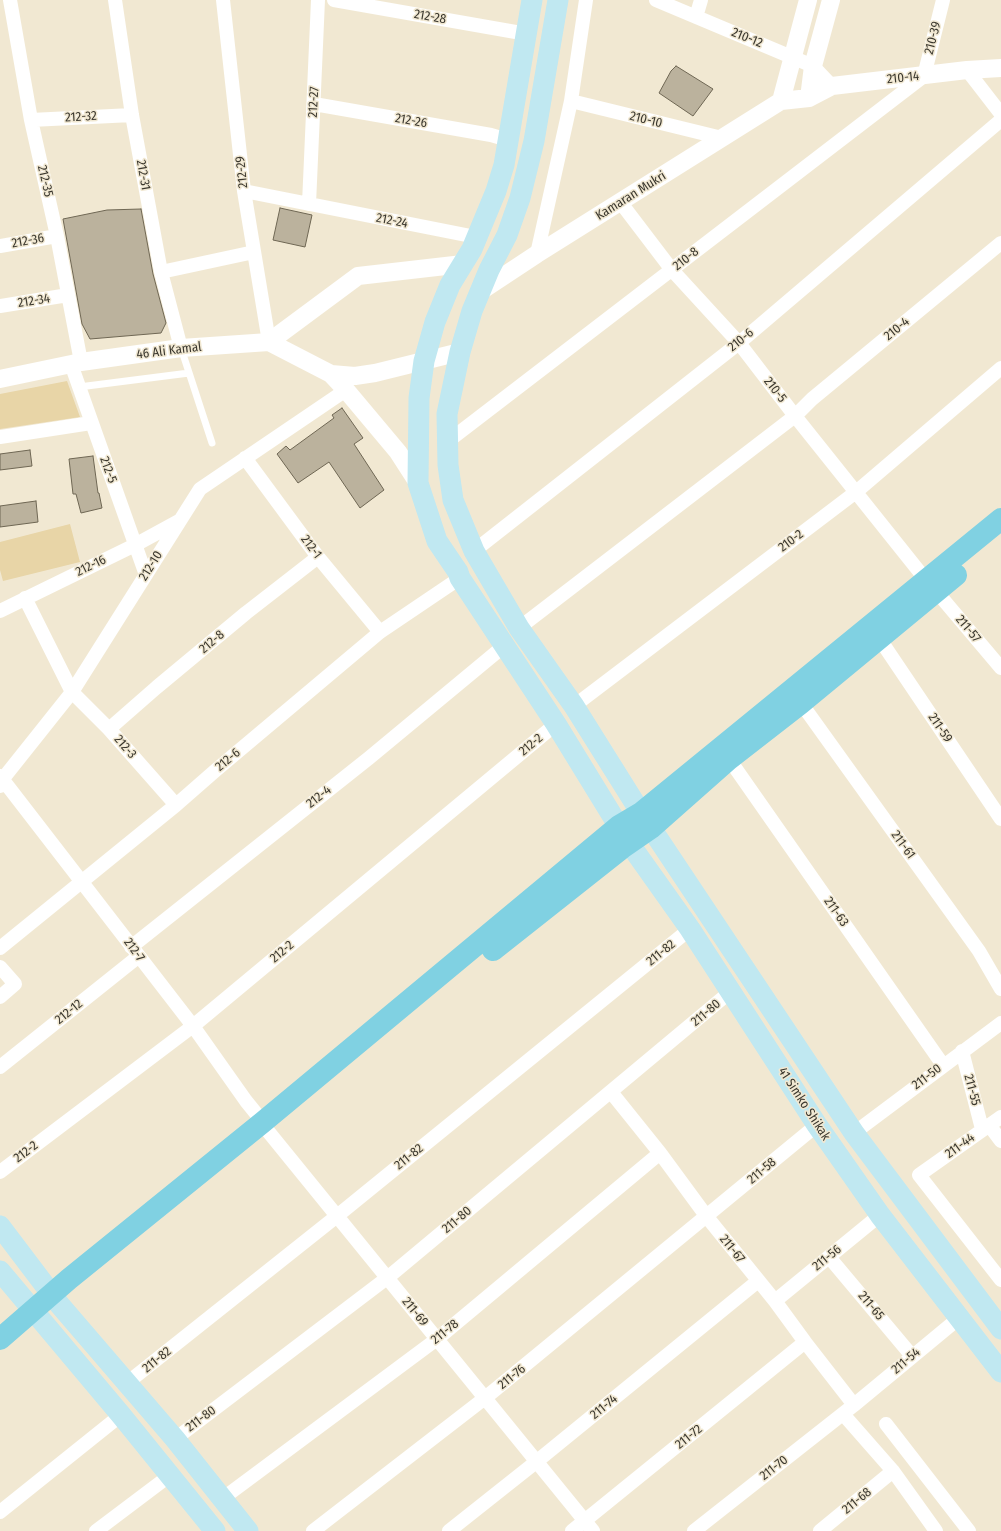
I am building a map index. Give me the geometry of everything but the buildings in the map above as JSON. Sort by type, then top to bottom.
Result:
[{"type":"main road","name":"41 Simko Shikak","points":[[532,0],[504,165],[496,191],[472,249],[450,285],[435,322],[424,361],[419,398],[418,483],[437,541],[556,724],[624,834],[690,929],[817,1125],[880,1215],[1001,1372]]},
{"type":"main road","name":"41 Simko Shikak","points":[[558,0],[534,142],[520,198],[507,235],[472,311],[460,352],[448,414],[448,465],[453,500],[474,550],[519,628],[574,706],[646,820],[854,1133],[1001,1329]]},
{"type":"main road","points":[[0,1339],[36,1315],[56,1299],[265,1126],[624,834],[646,820],[729,759],[801,703],[879,638],[931,585],[1001,519]]},
{"type":"main road","points":[[646,820],[931,585],[1001,538]]},
{"type":"main road","points":[[0,1226],[56,1299],[175,1440],[248,1531]]},
{"type":"main road","points":[[924,1272],[947,1257]]},
{"type":"main road","points":[[0,1271],[121,1415],[215,1531]]},
{"type":"main road","points":[[0,1353],[36,1315]]},
{"type":"street","name":"212-35","points":[[10,0],[31,120],[57,236],[68,295],[76,363]]},
{"type":"street","name":"212-31","points":[[116,0],[132,115],[161,272],[181,348]]},
{"type":"street","name":"212-29","points":[[223,0],[244,191],[269,342]]},
{"type":"street","name":"212-27","points":[[308,204],[318,0]]},
{"type":"street","name":"212-28","points":[[334,0],[526,34]]},
{"type":"street","points":[[537,254],[570,101],[586,0]]},
{"type":"street","name":"210-12","points":[[656,0],[813,66],[832,86]]},
{"type":"street","points":[[696,18],[701,0]]},
{"type":"street","points":[[781,101],[808,0]]},
{"type":"street","points":[[808,98],[813,66],[831,0]]},
{"type":"street","name":"210-39","points":[[924,76],[943,0]]},
{"type":"street","name":"210-14","points":[[808,98],[832,86],[967,70],[1001,68]]},
{"type":"street","points":[[967,70],[1001,114]]},
{"type":"street","name":"210-8","points":[[448,442],[924,76]]},
{"type":"street","name":"Kamaran Mukri","points":[[481,291],[537,254],[781,101],[808,98]]},
{"type":"street","name":"210-10","points":[[570,101],[722,138]]},
{"type":"street","name":"212-26","points":[[314,104],[491,135],[508,140]]},
{"type":"street","name":"212-32","points":[[31,120],[132,115]]},
{"type":"street","name":"210-6","points":[[474,550],[739,343],[1001,120]]},
{"type":"street","name":"212-24","points":[[244,191],[476,237]]},
{"type":"street","name":"210-5","points":[[621,202],[672,270],[739,343],[795,416],[931,585]]},
{"type":"street","name":"212-36","points":[[0,246],[57,236]]},
{"type":"street","name":"210-4","points":[[519,628],[795,416],[812,399],[1001,243]]},
{"type":"street","points":[[161,272],[254,252]]},
{"type":"street","points":[[418,483],[398,452],[331,374],[269,342],[358,276],[463,264]]},
{"type":"street","name":"212-34","points":[[0,306],[68,295]]},
{"type":"street","name":"46 Ali Kamal","points":[[0,380],[76,363],[181,348],[269,342]]},
{"type":"street","points":[[331,374],[355,376],[460,352]]},
{"type":"street","name":"212-5","points":[[76,363],[79,387],[146,575]]},
{"type":"street","name":"210-2","points":[[574,706],[856,492],[1001,368]]},
{"type":"street","name":"212-10","points":[[1,781],[72,692],[200,489],[346,390]]},
{"type":"street","points":[[0,437],[91,423]]},
{"type":"street","name":"212-1","points":[[245,458],[318,557],[380,632]]},
{"type":"street","name":"212-16","points":[[0,611],[135,545],[181,520]]},
{"type":"street","name":"212-8","points":[[109,729],[240,618],[318,557]]},
{"type":"street","name":"212-6","points":[[0,948],[176,805],[380,632],[460,578]]},
{"type":"street","name":"211-57","points":[[931,585],[1001,668]]},
{"type":"street","points":[[25,598],[72,692]]},
{"type":"street","name":"211-59","points":[[879,638],[1001,819]]},
{"type":"street","name":"212-4","points":[[135,951],[504,646]]},
{"type":"street","name":"212-3","points":[[72,692],[109,729],[176,805]]},
{"type":"street","name":"211-61","points":[[801,703],[979,951],[1001,989]]},
{"type":"street","name":"212-2","points":[[0,1172],[193,1026],[556,724]]},
{"type":"street","name":"211-63","points":[[729,759],[943,1065]]},
{"type":"street","name":"212-7","points":[[1,781],[82,882],[193,1026],[265,1126]]},
{"type":"street","name":"211-82","points":[[127,1383],[337,1216],[690,929]]},
{"type":"street","name":"212-12","points":[[0,1067],[135,951]]},
{"type":"street","points":[[0,967],[14,984],[0,997]]},
{"type":"street","name":"211-80","points":[[175,1440],[387,1278],[731,991]]},
{"type":"street","name":"211-50","points":[[854,1133],[1001,1023]]},
{"type":"street","name":"211-55","points":[[962,1051],[986,1127]]},
{"type":"street","name":"211-67","points":[[611,1092],[660,1153],[707,1217],[775,1301],[854,1405]]},
{"type":"street","name":"211-44","points":[[1001,1117],[918,1175],[1001,1280]]},
{"type":"street","name":"211-58","points":[[707,1217],[817,1125]]},
{"type":"street","name":"211-69","points":[[265,1126],[589,1526]]},
{"type":"street","points":[[986,1127],[1001,1141]]},
{"type":"street","name":"211-78","points":[[222,1499],[437,1339],[660,1153]]},
{"type":"street","name":"211-56","points":[[775,1301],[880,1215]]},
{"type":"street","name":"211-76","points":[[313,1531],[485,1398],[707,1217]]},
{"type":"street","name":"211-65","points":[[829,1257],[912,1356]]},
{"type":"street","name":"211-74","points":[[449,1531],[758,1281]]},
{"type":"street","name":"211-54","points":[[854,1405],[959,1318]]},
{"type":"street","name":"211-72","points":[[572,1531],[589,1526],[805,1342]]},
{"type":"street","name":"211-70","points":[[694,1531],[854,1405]]},
{"type":"street","points":[[843,1414],[894,1471],[936,1531]]},
{"type":"street","points":[[0,1512],[121,1415]]},
{"type":"street","points":[[886,1424],[969,1531]]},
{"type":"street","name":"211-68","points":[[820,1531],[894,1471]]},
{"type":"street","points":[[96,1531],[169,1476]]},
{"type":"lane","points":[[181,348],[212,443]]},
{"type":"lane","points":[[79,387],[189,373]]},
{"type":"shaded area","points":[[67,381],[80,417],[0,429],[0,394]]},
{"type":"shaded area","points":[[70,524],[80,562],[3,581],[0,570],[0,542]]}]
